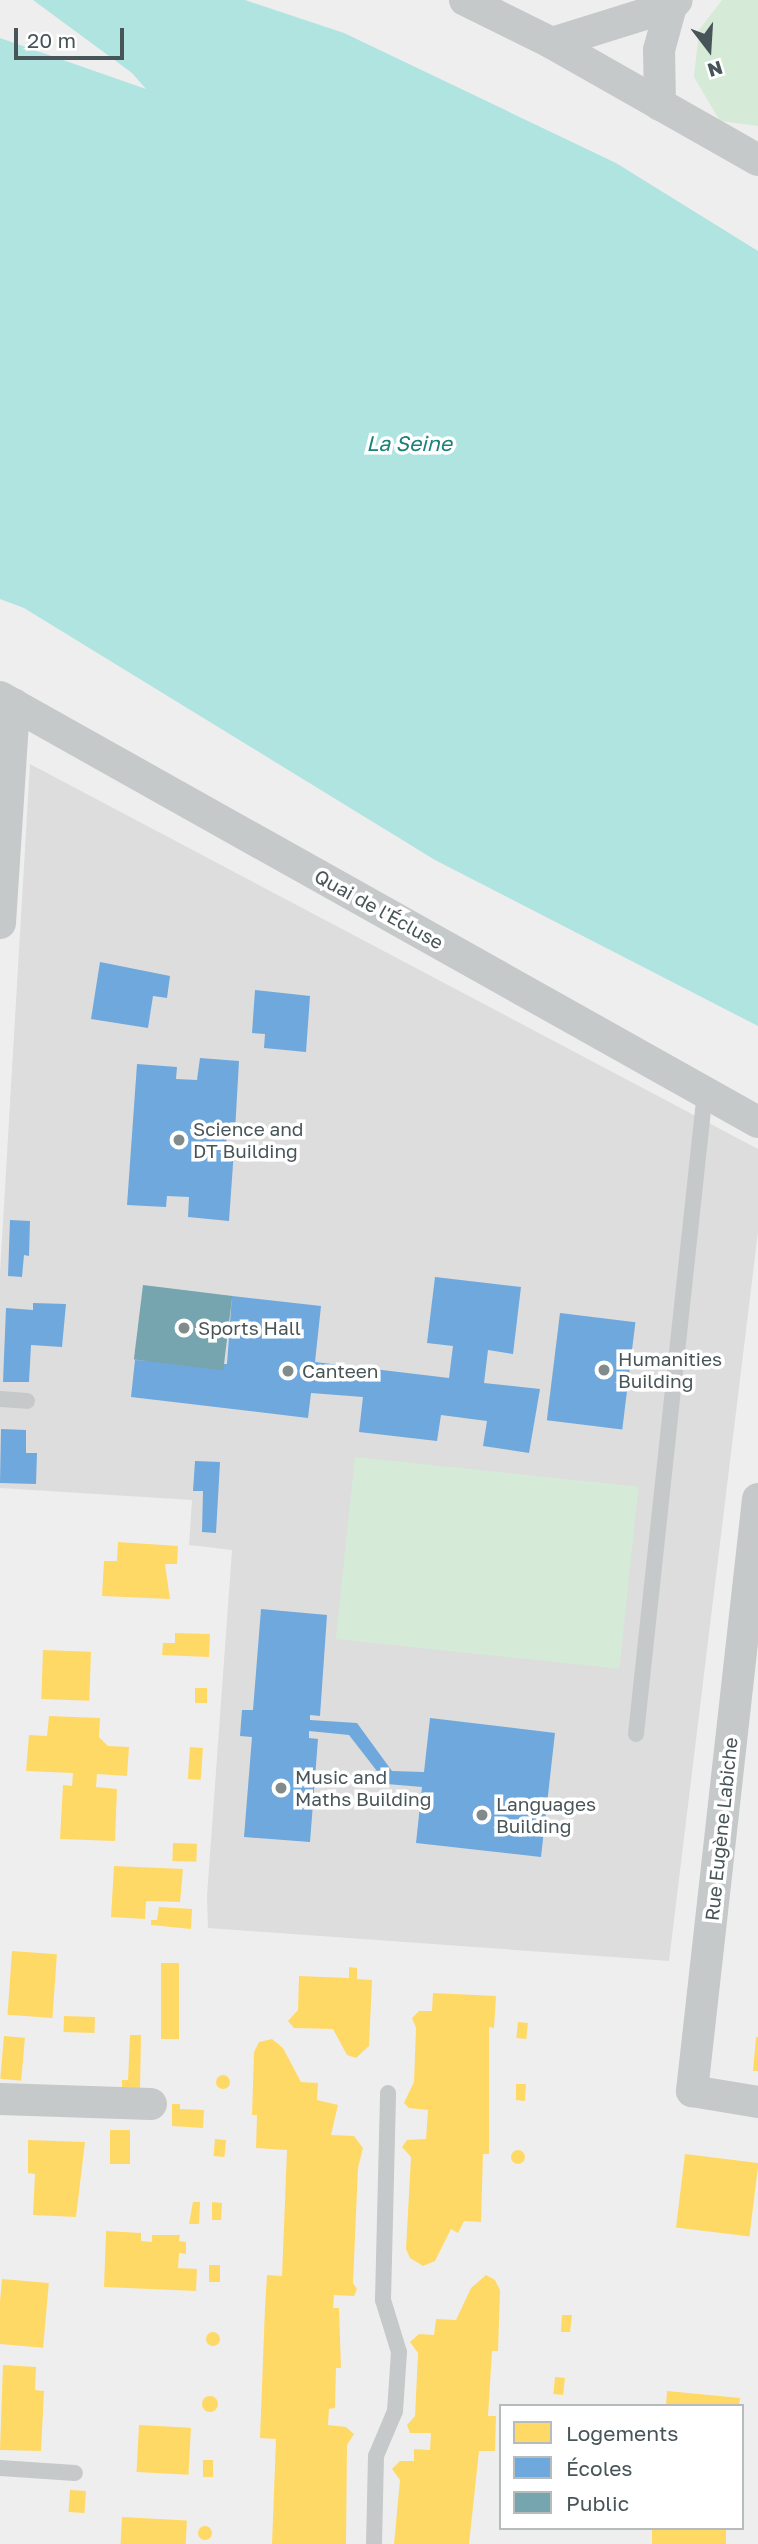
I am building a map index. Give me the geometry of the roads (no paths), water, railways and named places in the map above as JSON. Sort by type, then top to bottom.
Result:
[{"type":"street","points":[[466,0],[552,43],[758,160]]},
{"type":"street","points":[[552,43],[674,3]]},
{"type":"street","points":[[660,105],[659,50],[674,3]]},
{"type":"street","points":[[0,923],[7,700]]},
{"type":"street","name":"Quai de l'Écluse","points":[[7,700],[758,1122]]},
{"type":"street","name":"Rue Eugène Labiche","points":[[758,1499],[692,2091],[758,2102]]},
{"type":"street","points":[[0,2099],[151,2104]]},
{"type":"lane","points":[[636,1734],[705,1092]]},
{"type":"lane","points":[[0,1399],[27,1401]]},
{"type":"lane","points":[[374,2544],[376,2456],[395,2411],[399,2352],[383,2300],[388,2093]]},
{"type":"lane","points":[[0,2468],[75,2473]]},
{"type":"water","name":"La Seine","points":[[33,0],[245,0],[344,33],[616,163],[758,251],[758,1026],[435,860],[24,608],[0,599],[0,38],[146,89],[132,73]]},
{"type":"place","name":"Science and DT Building","points":[[179,1140]]},
{"type":"place","name":"Sports Hall","points":[[184,1328]]},
{"type":"place","name":"Humanities Building","points":[[604,1370]]},
{"type":"place","name":"Canteen","points":[[288,1371]]},
{"type":"place","name":"Music and Maths Building","points":[[281,1788]]},
{"type":"place","name":"Languages Building","points":[[482,1815]]}]
